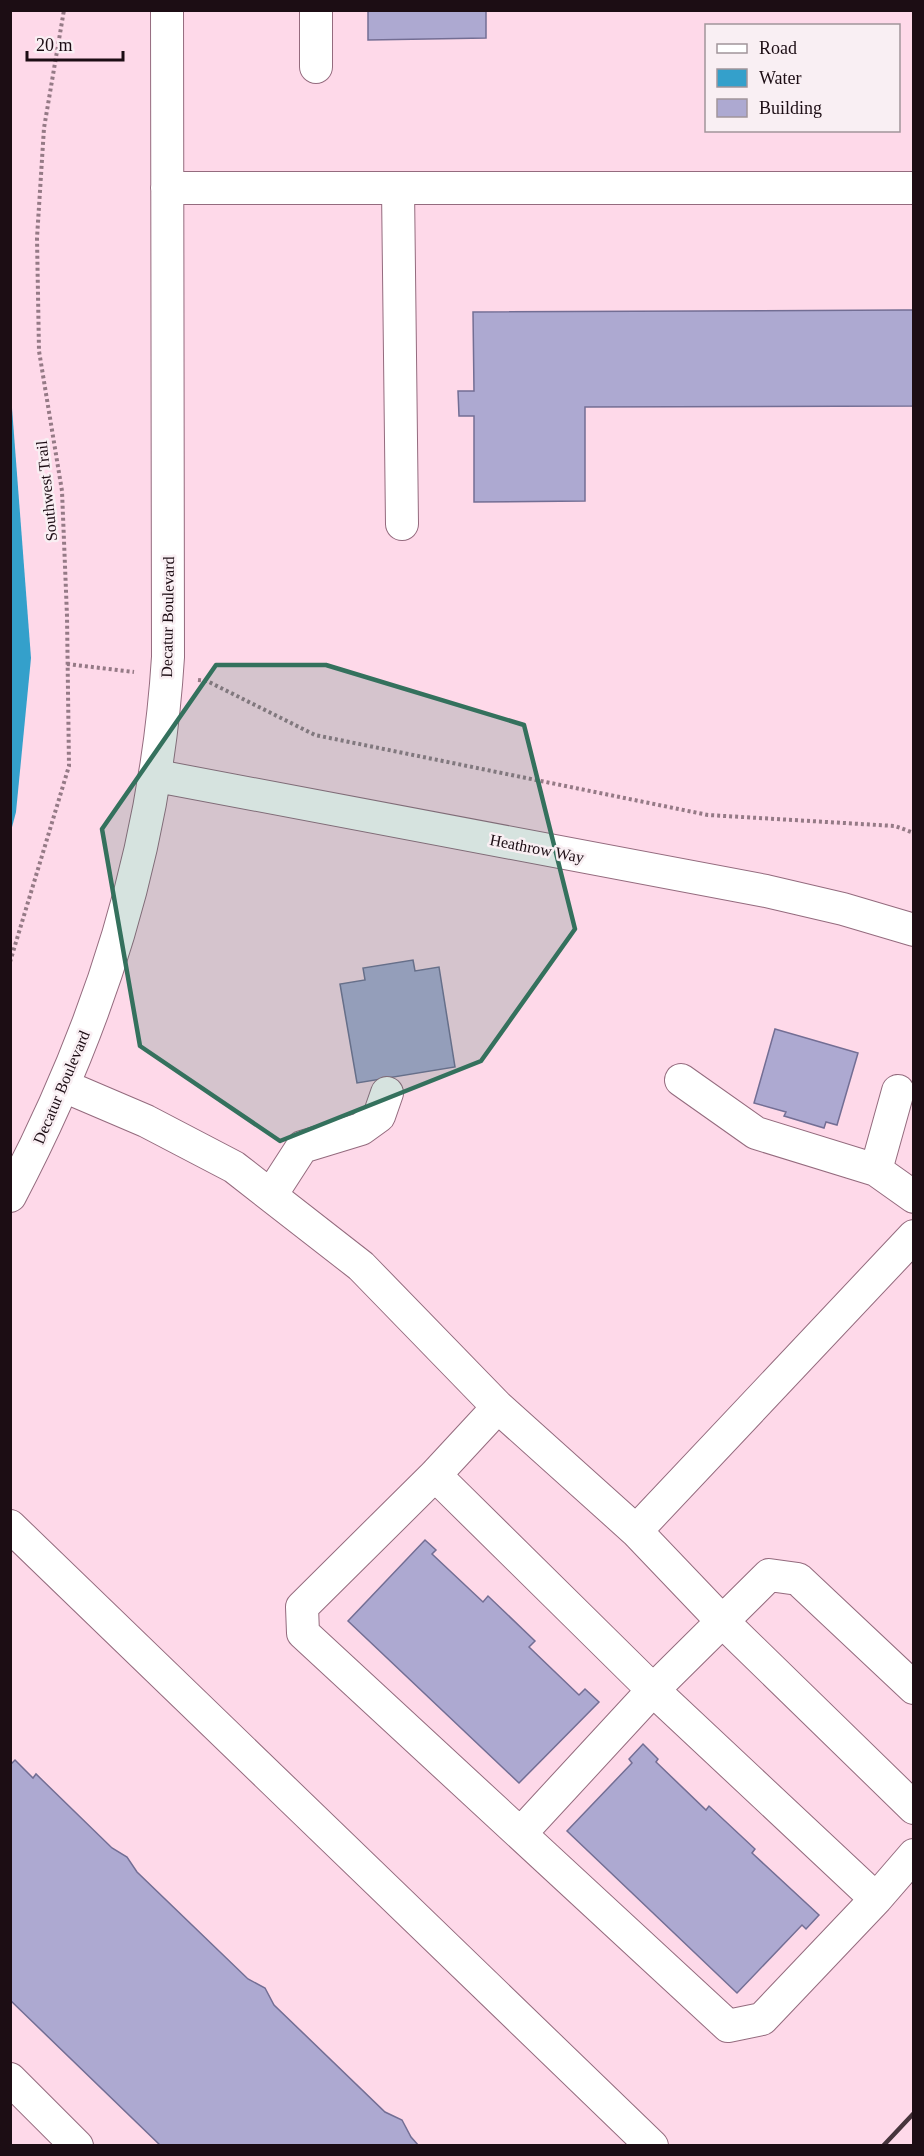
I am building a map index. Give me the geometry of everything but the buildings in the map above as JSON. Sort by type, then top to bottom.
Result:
[{"type":"street","name":"Decatur Boulevard","points":[[10,1196],[64,1086],[128,908],[157,776],[168,657],[167,10]]},
{"type":"street","points":[[316,10],[316,67]]},
{"type":"street","points":[[167,188],[914,188]]},
{"type":"street","points":[[398,188],[402,524]]},
{"type":"street","name":"Heathrow Way","points":[[157,776],[766,891],[843,909],[914,930]]},
{"type":"street","points":[[681,1080],[756,1134],[876,1170],[914,1197]]},
{"type":"street","points":[[64,1086],[146,1121],[226,1163],[271,1195],[361,1266],[498,1407],[636,1531],[721,1620],[914,1808]]},
{"type":"street","points":[[876,1170],[898,1092]]},
{"type":"street","points":[[271,1195],[302,1147],[361,1129],[379,1116],[387,1093]]},
{"type":"street","points":[[636,1531],[914,1236]]},
{"type":"street","points":[[498,1407],[435,1475],[302,1606],[303,1633],[728,2026],[762,2019],[876,1899],[914,1855]]},
{"type":"street","points":[[435,1475],[653,1690],[876,1899]]},
{"type":"street","points":[[10,1526],[652,2145]]},
{"type":"street","points":[[521,1833],[653,1690],[721,1620],[769,1575],[798,1579],[909,1675]]},
{"type":"street","points":[[10,2079],[77,2145]]},
{"type":"path","name":"Southwest Trail","points":[[10,962],[69,766],[67,616],[62,491],[39,351],[37,238],[44,128],[64,10]]},
{"type":"path","points":[[67,664],[102,668]]},
{"type":"path","points":[[195,680],[207,681],[315,735],[708,815],[895,826],[914,833]]},
{"type":"highlighted area","points":[[216,665],[326,665],[524,725],[575,929],[481,1061],[280,1141],[140,1046],[102,829]]},
{"type":"water","points":[[11,395],[31,658],[16,812],[11,831]]},
{"type":"railway","points":[[883,2146],[914,2113]]}]
